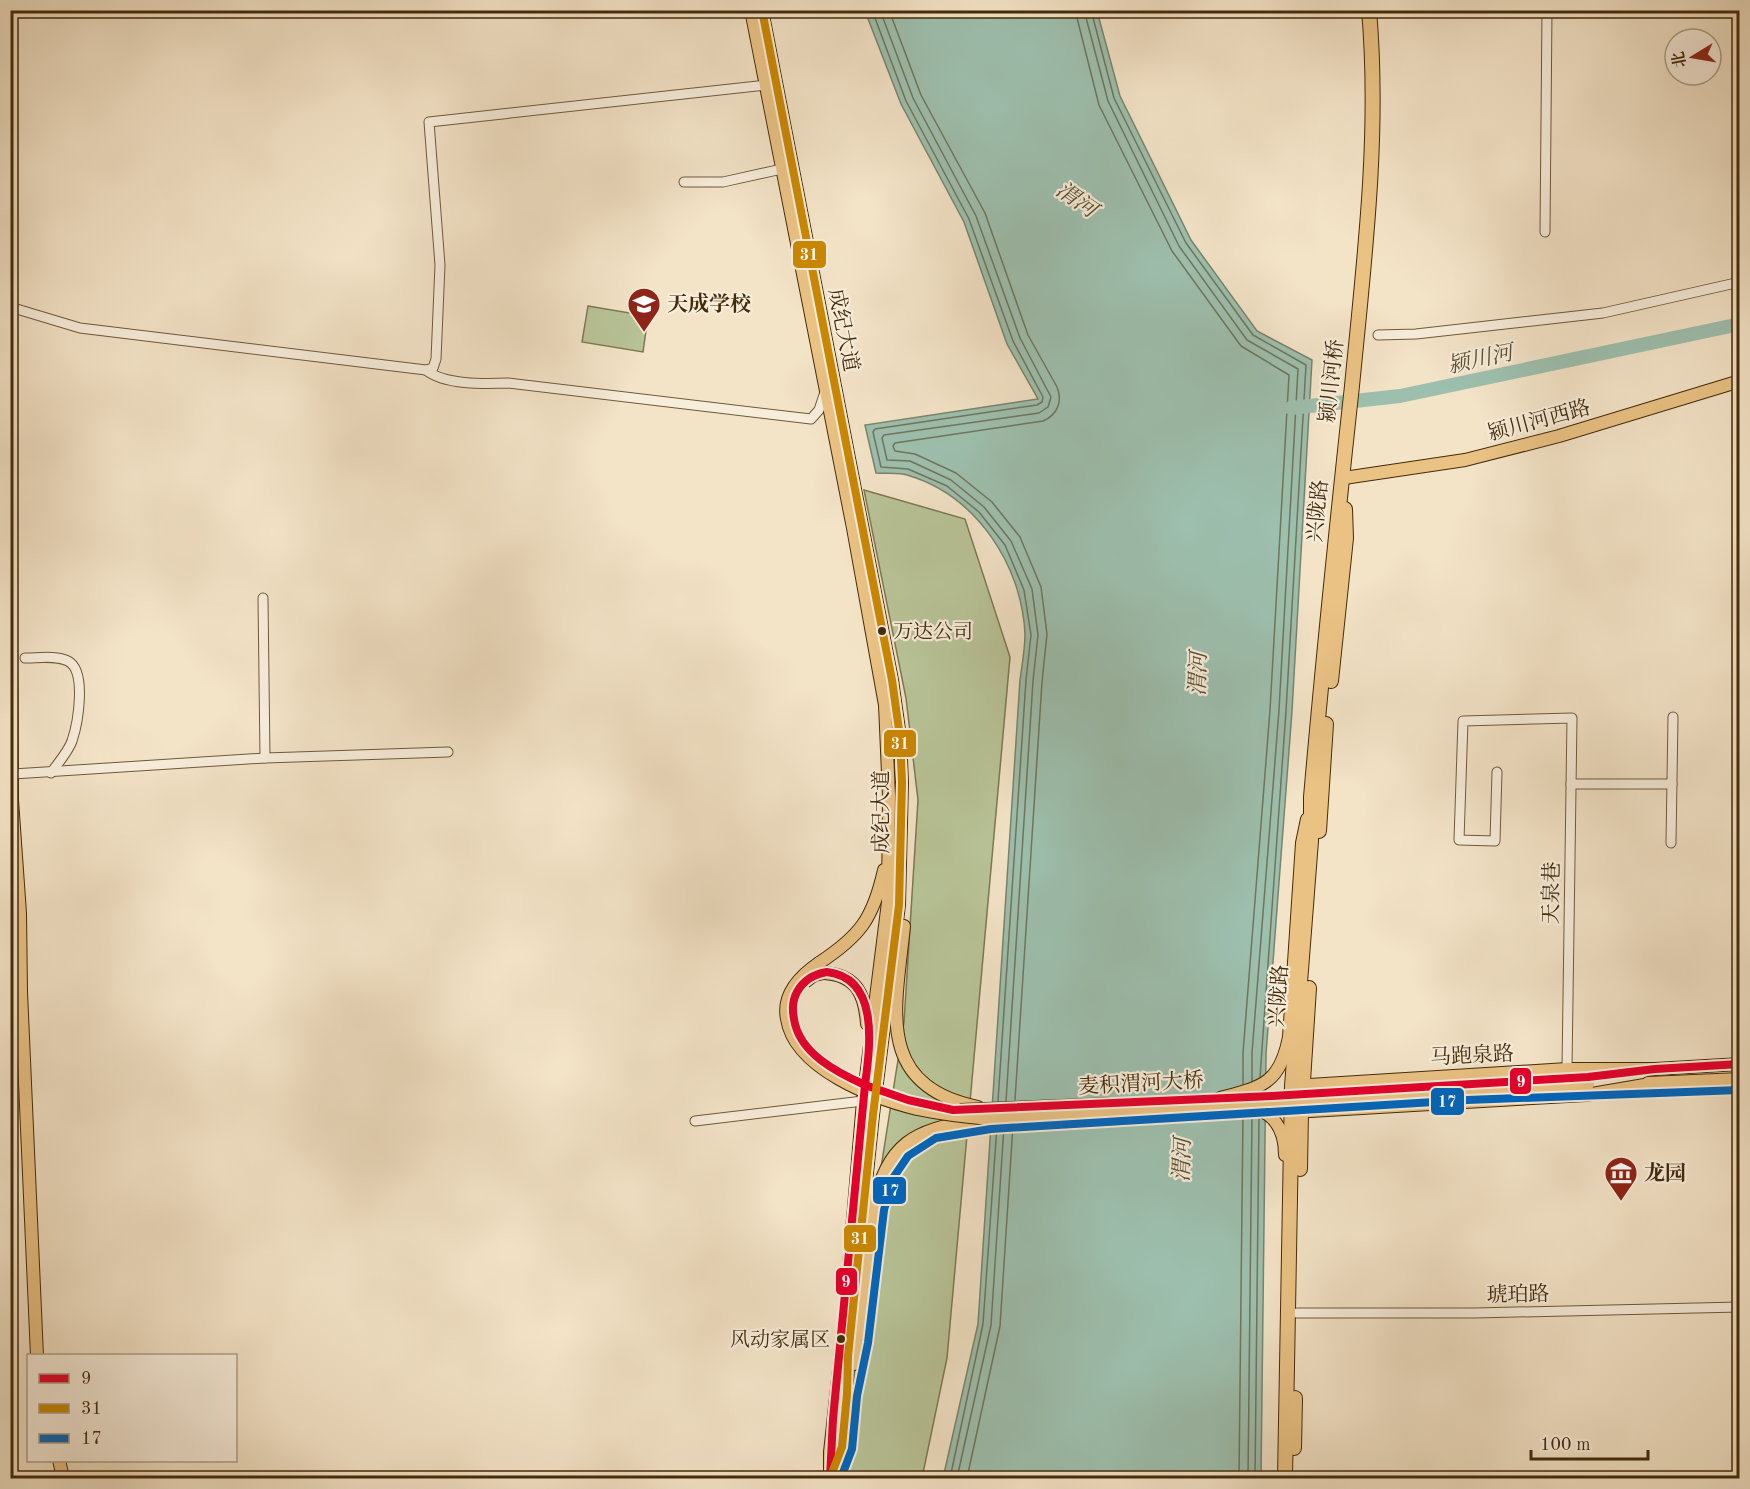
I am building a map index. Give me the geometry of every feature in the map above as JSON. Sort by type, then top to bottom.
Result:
[{"type":"highway","name":"颍川河桥","points":[[1344,459],[1367,234],[1371,124],[1369,10]]},
{"type":"highway","name":"兴陇路","points":[[1297,1085],[1327,711],[1346,538],[1344,459]]},
{"type":"highway","name":"兴陇路","points":[[1285,1479],[1297,1085],[1311,841],[1311,797],[1335,531],[1344,459]]},
{"type":"highway","name":"兴陇路","points":[[1294,1479],[1297,1313],[1296,1112]]},
{"type":"main road","name":"成纪大道","points":[[751,10],[855,539],[885,705],[889,846],[888,902],[863,1101],[830,1452],[830,1478]]},
{"type":"main road","name":"成纪大道","points":[[762,10],[892,680],[900,737],[902,782],[899,905],[872,1126],[848,1356],[842,1447],[830,1478]]},
{"type":"main road","name":"颍川河西路","points":[[1345,480],[1465,460],[1559,436],[1740,381]]},
{"type":"main road","name":"颍川河西路","points":[[1345,480],[1465,466],[1562,442],[1740,387]]},
{"type":"main road","points":[[10,504],[15,960],[21,992],[37,1354]]},
{"type":"main road","points":[[902,782],[909,826],[907,897],[896,1016],[900,1049],[916,1075],[939,1095],[991,1114]]},
{"type":"main road","points":[[1221,1102],[1263,1084],[1274,1076],[1281,1066],[1289,1037],[1302,843],[1311,797]]},
{"type":"main road","name":"麦积渭河大桥","points":[[889,846],[878,898],[867,920],[856,935],[822,968],[798,980],[790,992],[786,1013],[791,1034],[807,1055],[841,1080],[889,1101],[945,1114],[991,1114],[1588,1081]]},
{"type":"main road","points":[[822,968],[846,977],[863,996],[869,1051]]},
{"type":"main road","name":"马跑泉路","points":[[1297,1085],[1567,1069],[1655,1069],[1740,1064]]},
{"type":"main road","name":"马跑泉路","points":[[1588,1081],[1655,1069]]},
{"type":"main road","points":[[1588,1081],[1656,1083],[1740,1079]]},
{"type":"main road","points":[[1296,1112],[1586,1095],[1656,1083]]},
{"type":"main road","points":[[1221,1102],[1259,1110],[1276,1122],[1283,1132],[1286,1168],[1281,1330],[1285,1423]]},
{"type":"main road","points":[[847,1394],[858,1342],[878,1189],[890,1161],[901,1148],[932,1128],[991,1114]]},
{"type":"main road","points":[[59,1462],[63,1479]]},
{"type":"street","points":[[1545,232],[1547,10]]},
{"type":"street","points":[[10,307],[80,328],[426,370],[433,368],[436,359],[440,265],[429,122],[766,85]]},
{"type":"street","points":[[684,182],[723,183],[782,169]]},
{"type":"street","points":[[1378,335],[1416,334],[1603,314],[1740,282]]},
{"type":"street","points":[[426,370],[434,376],[479,384],[508,383],[810,419],[819,410],[825,392]]},
{"type":"street","points":[[263,598],[265,758]]},
{"type":"street","points":[[25,658],[59,658],[68,661],[78,672],[80,682],[77,717],[71,743],[51,773]]},
{"type":"street","points":[[1671,843],[1673,717]]},
{"type":"street","name":"天泉巷","points":[[1497,772],[1495,841],[1459,840],[1463,721],[1572,718],[1567,1069]]},
{"type":"street","points":[[13,774],[265,758],[448,752]]},
{"type":"street","points":[[1571,784],[1672,784]]},
{"type":"street","points":[[695,1121],[863,1101]]},
{"type":"street","name":"琥珀路","points":[[1297,1313],[1475,1313],[1740,1307]]},
{"type":"street","points":[[824,1479],[830,1478]]},
{"type":"shaded area","points":[[588,306],[648,316],[643,352],[582,342]]},
{"type":"shaded area","points":[[864,490],[965,519],[1010,657],[947,1358],[922,1478],[832,1478],[904,1022],[918,800],[906,698]]},
{"type":"water","name":"渭河","points":[[865,11],[1097,11],[1120,96],[1191,240],[1257,331],[1312,360],[1292,711],[1266,1054],[1261,1478],[943,1478],[978,1324],[1020,680],[1025,634],[1022,608],[1015,583],[1005,559],[991,536],[974,516],[954,499],[932,485],[903,474],[876,473],[865,425],[1038,399],[1007,344],[964,222],[901,104]]},
{"type":"waterway","name":"颍川河","points":[[1291,408],[1400,396],[1740,324]]},
{"type":"transit line","name":"31","points":[[762,10],[892,680],[900,737],[902,782],[899,905],[873,1115],[848,1356],[842,1447],[830,1478],[824,1478]]},
{"type":"transit line","name":"9","points":[[827,972],[844,977],[856,987],[864,1000],[869,1034],[865,1085],[820,1060],[803,1042],[797,1031],[793,1008],[797,992],[809,979],[827,972]]},
{"type":"transit line","name":"9","points":[[865,1085],[908,1100],[953,1110],[1272,1096],[1588,1077],[1655,1069],[1740,1064]]},
{"type":"transit line","name":"9","points":[[830,1478],[833,1419],[865,1085]]},
{"type":"transit line","name":"17","points":[[841,1478],[852,1449],[857,1396],[868,1343],[884,1210],[893,1178],[908,1156],[936,1138],[991,1129],[1467,1100],[1740,1090]]},
{"type":"place","name":"天成学校","points":[[644,333]]},
{"type":"place","name":"万达公司","points":[[882,631]]},
{"type":"place","name":"龙园","points":[[1621,1202]]},
{"type":"place","name":"风动家属区","points":[[841,1339]]}]
